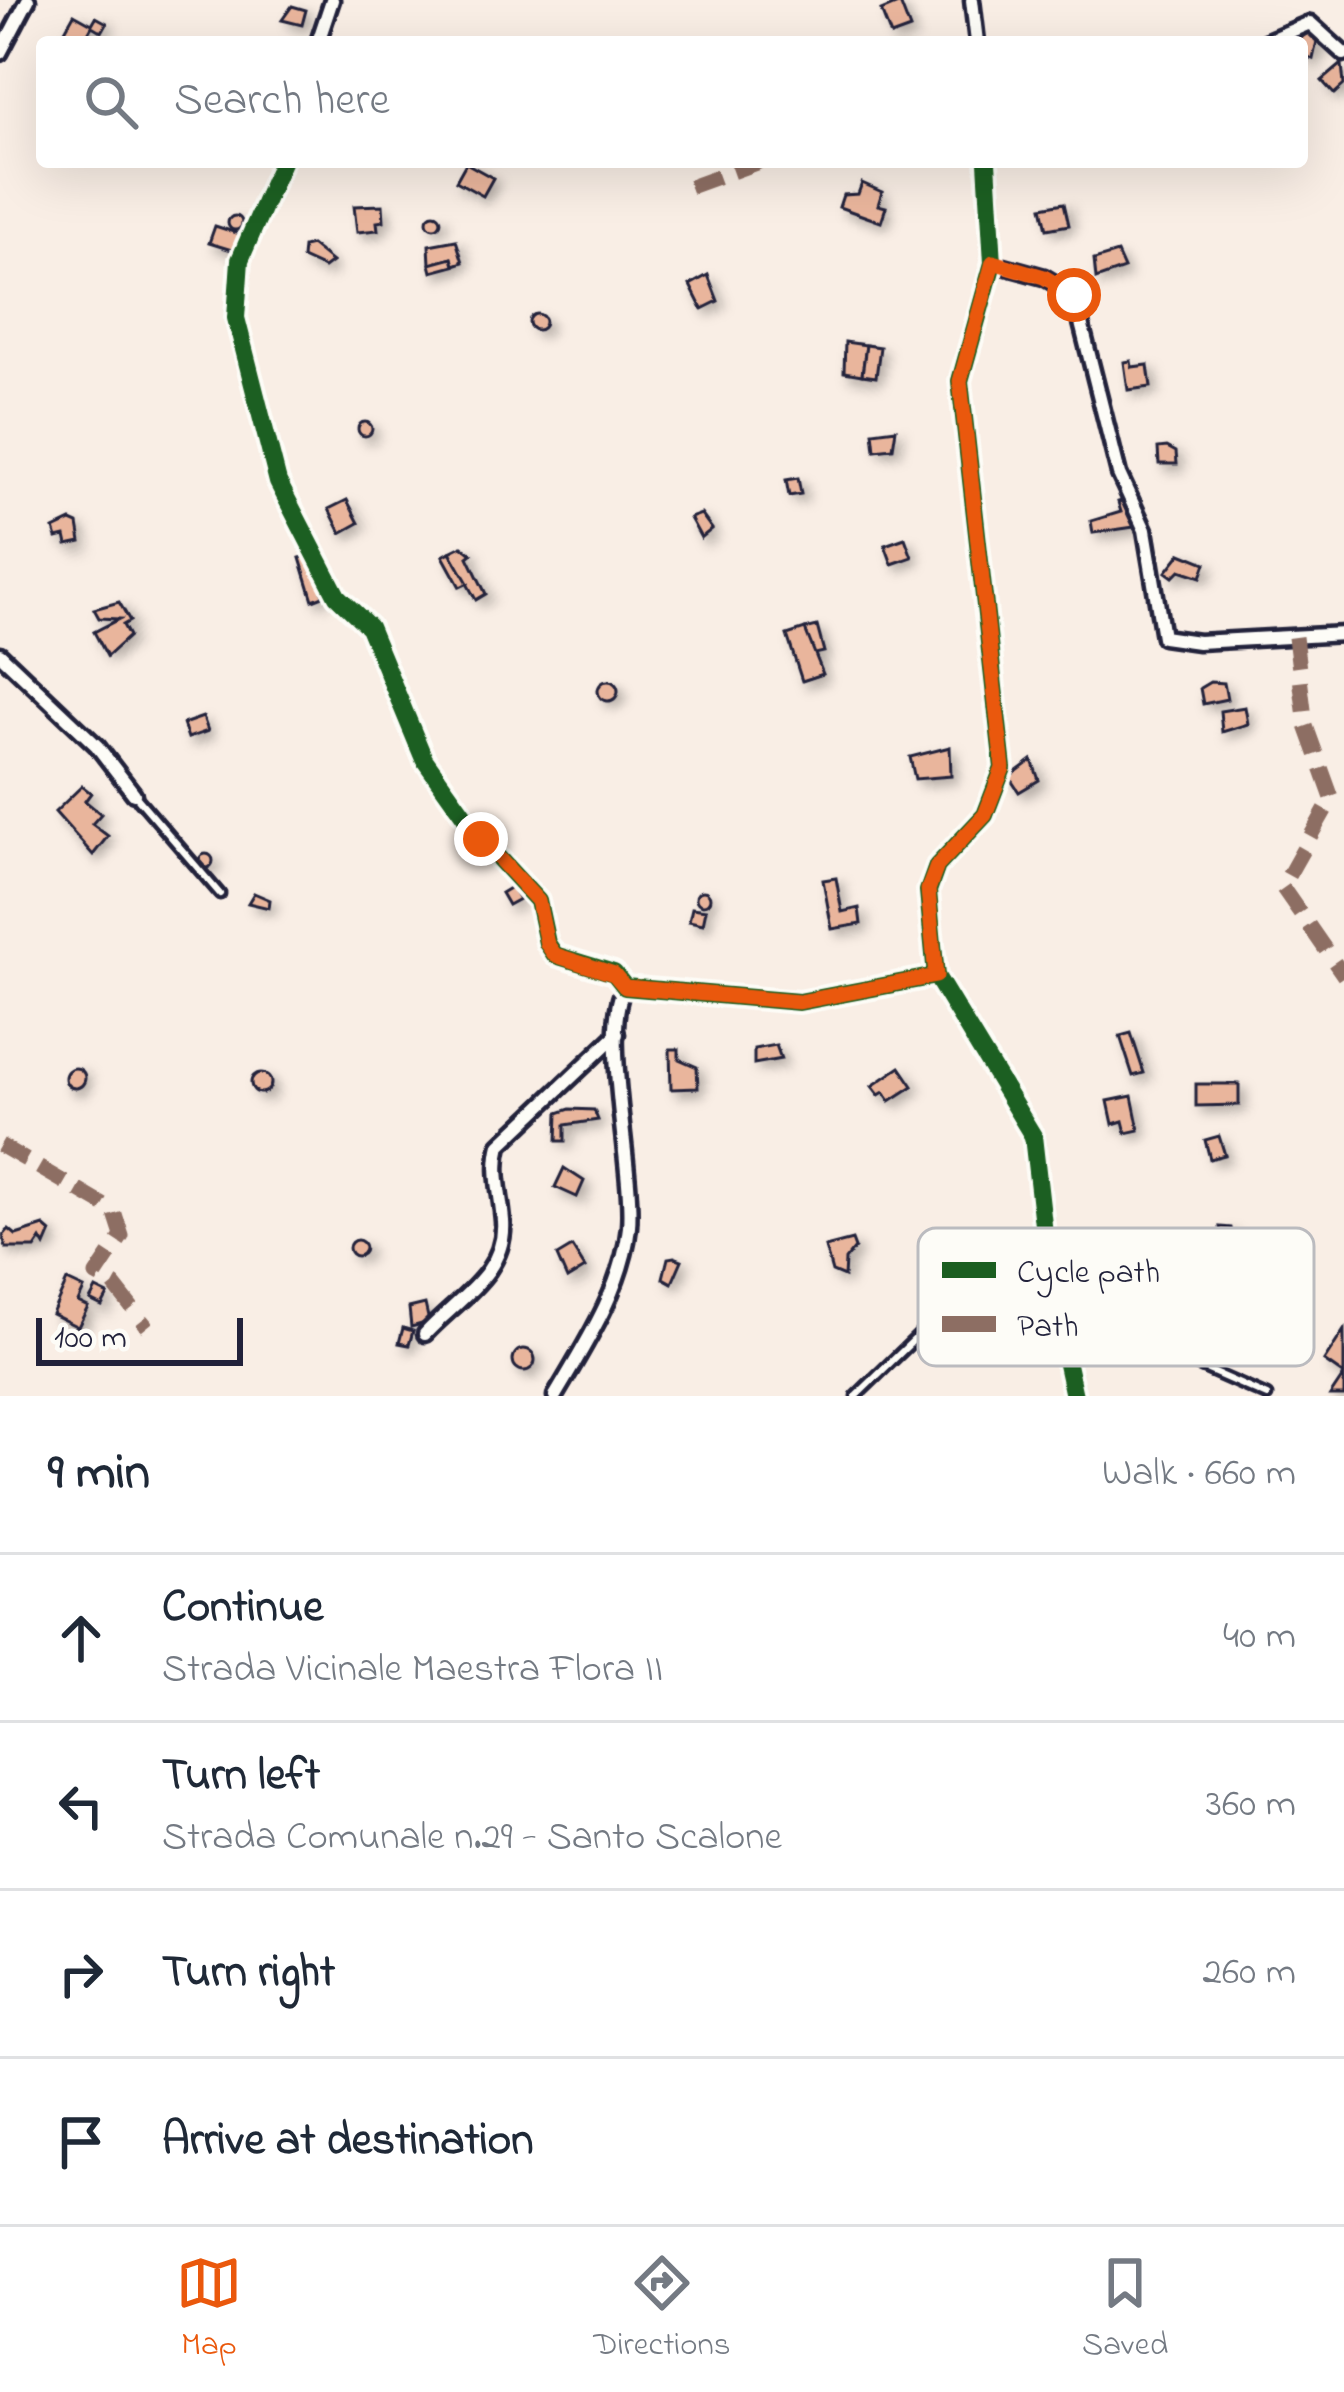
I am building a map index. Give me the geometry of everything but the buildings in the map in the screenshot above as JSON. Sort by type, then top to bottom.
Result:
[{"type":"street","points":[[0,53],[28,0]]},
{"type":"street","points":[[320,36],[332,0]]},
{"type":"street","points":[[972,0],[976,36]]},
{"type":"street","points":[[1279,36],[1310,23],[1344,54]]},
{"type":"street","points":[[279,168],[240,260],[236,318],[278,482],[337,596],[369,628],[424,759],[481,839],[538,901],[547,944],[555,955],[614,974],[625,987],[799,1002],[936,976]]},
{"type":"street","points":[[987,168],[993,262],[960,381],[1003,768],[985,815],[937,866],[928,890],[936,976],[1033,1136],[1043,1228]]},
{"type":"street","points":[[993,262],[1044,277],[1074,295],[1119,474],[1144,530],[1163,637],[1198,642],[1344,634]]},
{"type":"street","points":[[0,655],[97,746],[134,794]]},
{"type":"street","points":[[555,1396],[608,1298],[629,1232],[616,1034],[619,998],[625,987]]},
{"type":"street","points":[[425,1334],[491,1272],[499,1258],[504,1227],[495,1163],[500,1145],[616,1034]]},
{"type":"street","points":[[1067,1366],[1074,1396]]},
{"type":"lane","points":[[134,794],[220,894]]},
{"type":"lane","points":[[856,1396],[918,1336]]},
{"type":"lane","points":[[1199,1366],[1267,1396]]},
{"type":"marked path","points":[[690,187],[742,168]]},
{"type":"marked path","points":[[1295,637],[1306,726],[1332,798],[1282,887],[1344,976]]},
{"type":"marked path","points":[[0,1145],[114,1211],[122,1236],[96,1275],[114,1285],[147,1327]]},
{"type":"cycle path","points":[[279,168],[240,260],[236,318],[278,482],[337,596],[369,627],[424,759],[481,839],[538,901],[547,943],[555,955],[614,973],[625,987],[799,1002],[936,976]]},
{"type":"cycle path","points":[[987,168],[993,263],[960,381],[1003,768],[985,815],[937,866],[928,891],[936,976],[1033,1136],[1043,1228]]},
{"type":"cycle path","points":[[1067,1366],[1074,1396]]},
{"type":"route","points":[[481,839],[538,901],[547,944],[555,955],[614,974],[625,987],[799,1002],[936,976],[928,890],[937,866],[985,815],[1003,768],[960,381],[993,262],[1044,277],[1074,295]]}]
